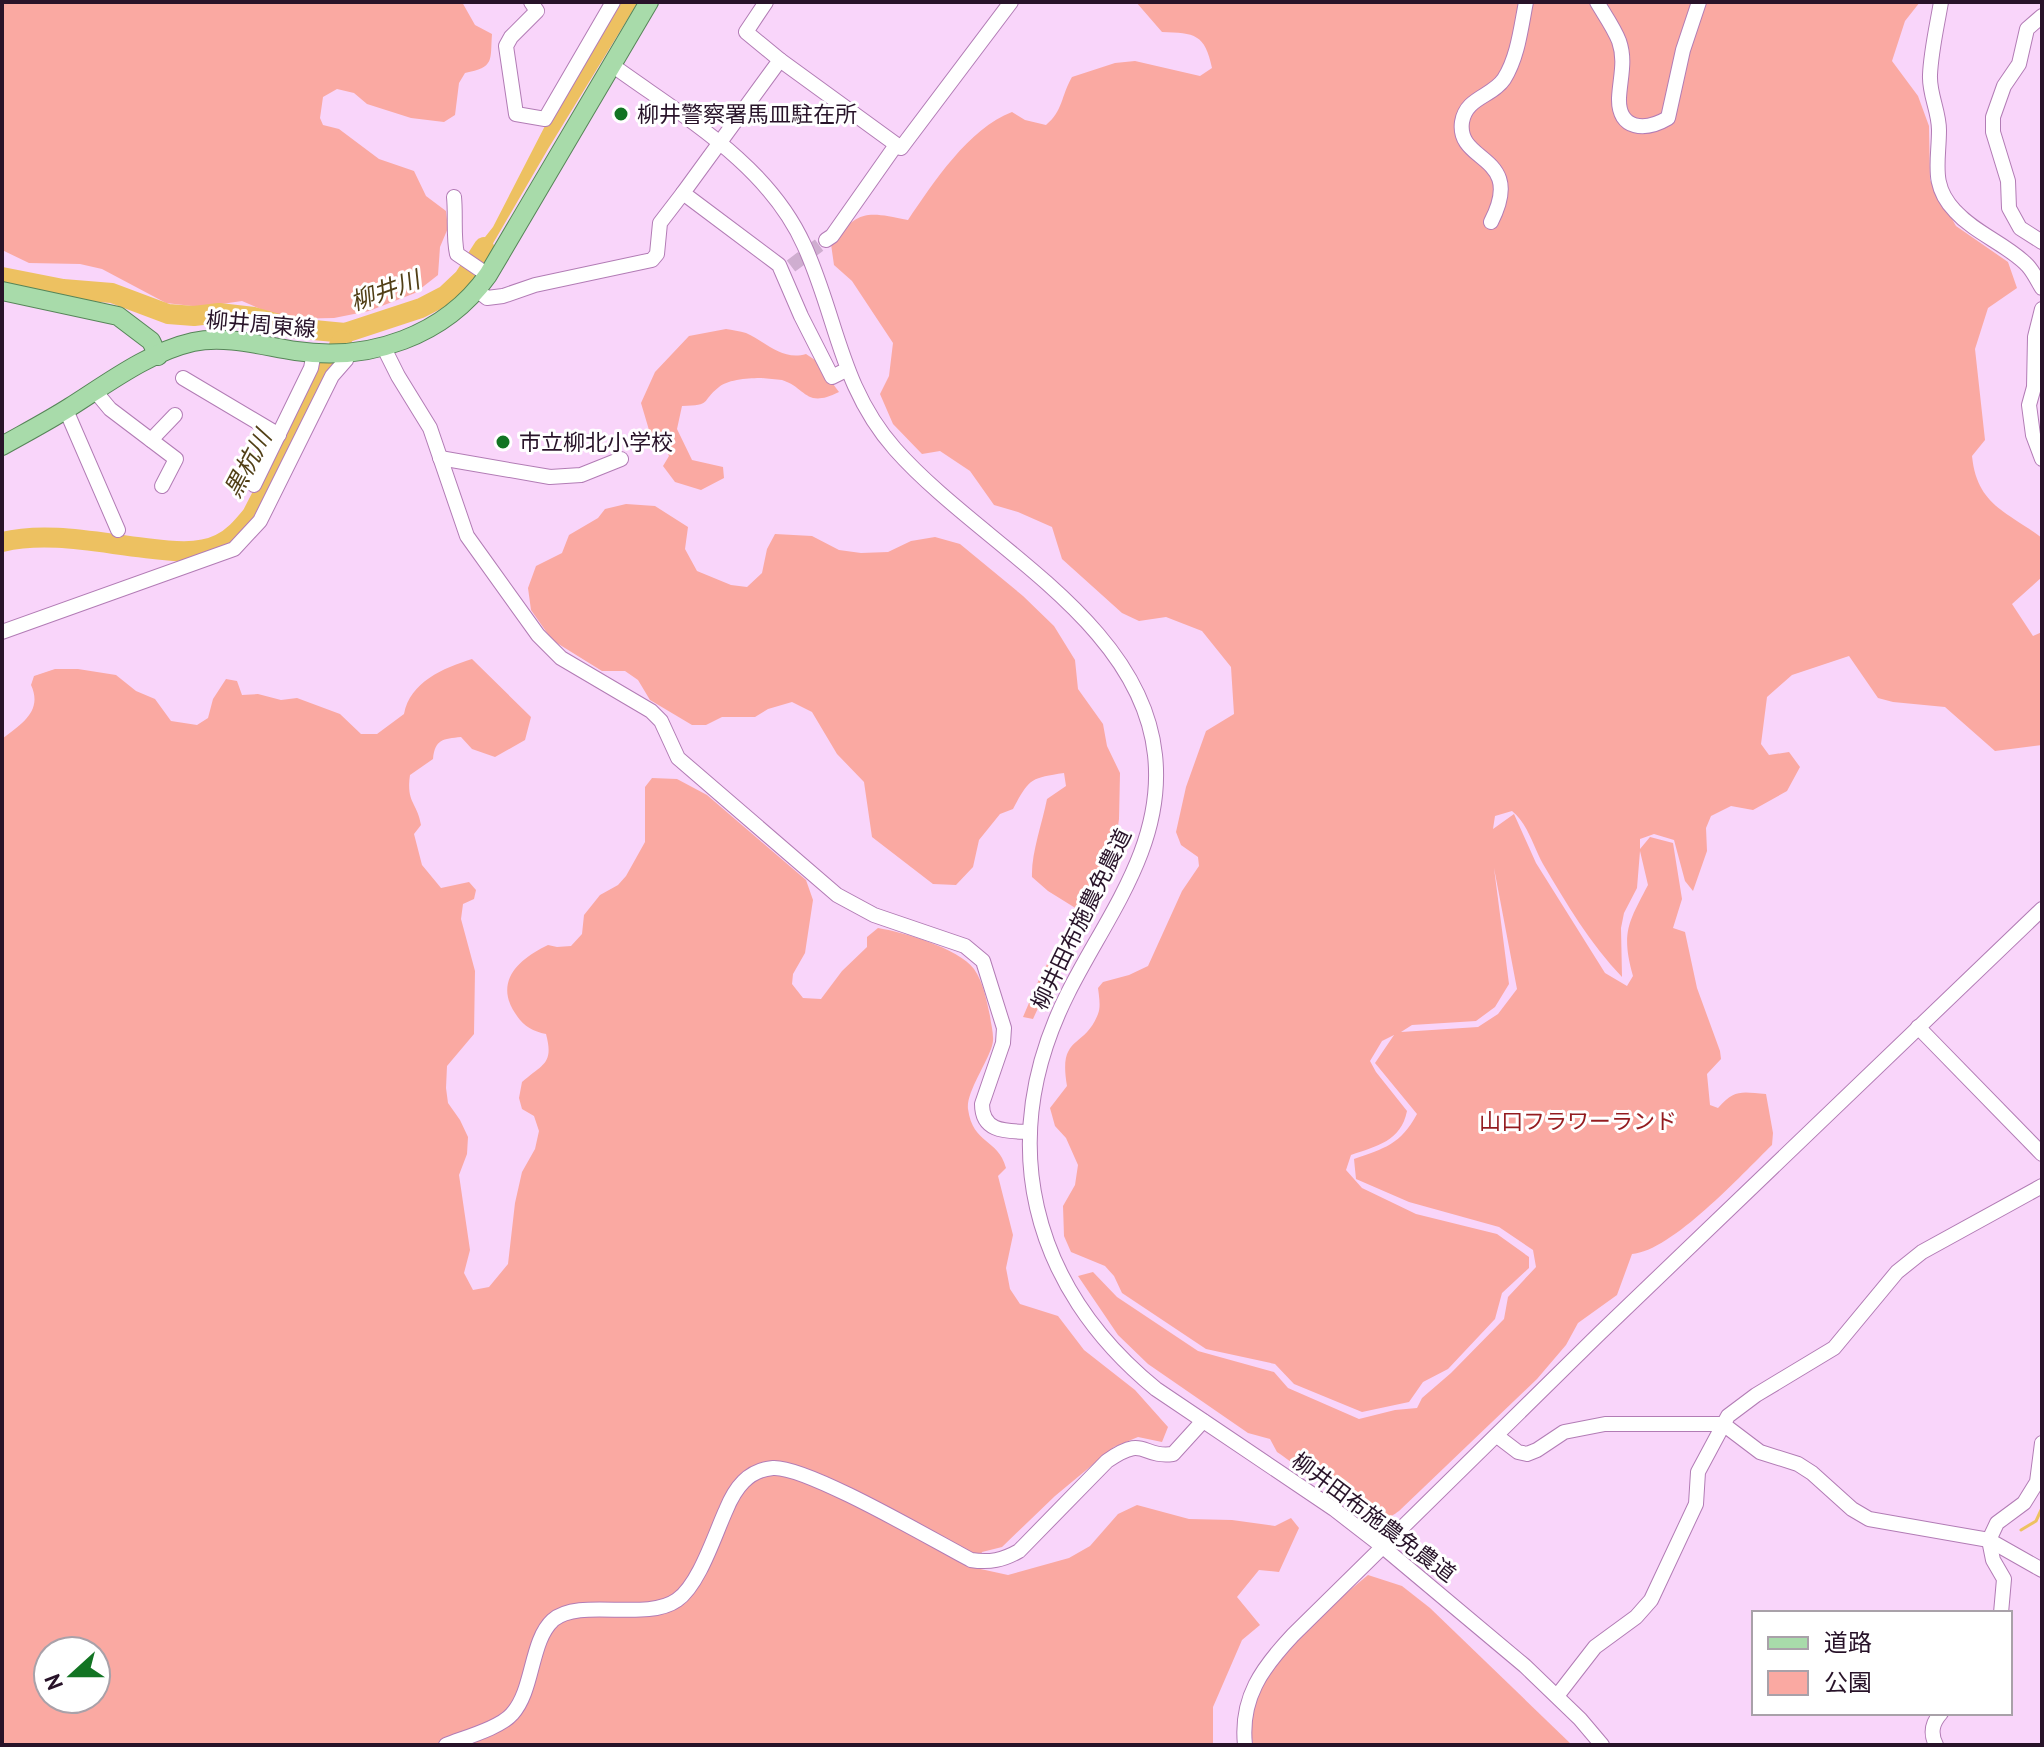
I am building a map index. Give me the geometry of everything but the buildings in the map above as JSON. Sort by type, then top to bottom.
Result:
[{"type":"main road","name":"柳井周東線","points":[[2,446],[158,356],[193,342],[215,340],[319,354],[346,353],[383,346],[439,324],[483,279],[649,2]]},
{"type":"main road","points":[[2,291],[118,316],[151,341],[158,356]]},
{"type":"street","points":[[531,2],[537,11],[506,46],[516,114],[545,119],[613,2]]},
{"type":"street","points":[[766,2],[746,32],[901,148],[1011,2]]},
{"type":"street","points":[[1491,222],[1502,202],[1499,174],[1493,165],[1473,151],[1464,137],[1461,124],[1467,106],[1503,81],[1516,52],[1526,2]]},
{"type":"street","points":[[1597,2],[1619,42],[1624,68],[1619,101],[1627,122],[1637,128],[1655,126],[1668,118],[1683,50],[1699,2]]},
{"type":"street","points":[[1941,2],[1930,76],[1939,129],[1935,165],[1938,180],[1955,211],[1980,233],[2023,261],[2034,272],[2042,288]]},
{"type":"street","points":[[2042,16],[2027,29],[2019,64],[2004,86],[1993,117],[1993,132],[2008,181],[2009,208],[2020,228],[2042,242]]},
{"type":"street","points":[[454,197],[457,254],[483,279],[487,298],[652,260],[657,254],[660,223],[780,60]]},
{"type":"street","name":"柳井田布施農免農道","points":[[612,65],[719,144],[764,185],[804,244],[846,370],[862,403],[902,457],[965,516],[1057,594],[1110,646],[1134,683],[1152,733],[1156,779],[1148,836],[1127,885],[1046,1040],[1032,1104],[1033,1190],[1049,1249],[1070,1294],[1116,1355],[1156,1389],[1334,1509],[1383,1547],[1465,1614],[1557,1696],[1602,1745]]},
{"type":"street","points":[[826,240],[832,236],[896,145]]},
{"type":"street","points":[[683,193],[788,270],[801,316],[832,377],[846,370]]},
{"type":"street","points":[[2042,309],[2034,345],[2034,387],[2029,405],[2033,435],[2042,459]]},
{"type":"street","points":[[383,346],[430,428],[467,536],[551,651],[651,711],[661,721],[678,758],[837,895],[874,915],[965,946],[977,953],[988,972],[1004,1028],[1003,1043],[982,1104],[982,1114],[986,1123],[993,1128],[1030,1132]]},
{"type":"street","points":[[2,632],[234,549],[260,521],[332,376],[346,360],[346,353]]},
{"type":"street","points":[[254,485],[319,354]]},
{"type":"street","points":[[183,378],[279,435]]},
{"type":"street","points":[[95,391],[110,409],[176,459],[162,486]]},
{"type":"street","points":[[66,410],[118,530]]},
{"type":"street","points":[[151,440],[175,415]]},
{"type":"street","points":[[440,458],[550,477],[581,475],[621,459]]},
{"type":"street","points":[[1245,1745],[1246,1705],[1260,1674],[1293,1635],[2042,909]]},
{"type":"street","points":[[1918,1027],[2042,1154]]},
{"type":"street","points":[[1557,1696],[1595,1647],[1636,1617],[1651,1600],[1696,1504],[1698,1472],[1728,1416],[1756,1395],[1834,1348],[1897,1272],[1922,1252],[2042,1186]]},
{"type":"street","points":[[446,1745],[511,1716],[522,1698],[546,1628],[555,1618],[571,1612],[654,1609],[682,1598],[698,1572],[728,1504],[752,1473],[788,1468],[971,1560],[988,1562],[1019,1551],[1107,1461],[1120,1452],[1143,1447],[1163,1455],[1173,1454],[1203,1421]]},
{"type":"street","points":[[1497,1436],[1518,1452],[1527,1454],[1564,1432],[1605,1424],[1723,1424],[1760,1452],[1798,1464],[1812,1473],[1852,1509],[1869,1519],[1989,1540],[2042,1570]]},
{"type":"street","points":[[2001,1611],[2004,1579],[1993,1560],[1989,1540],[1997,1523],[2024,1503],[2037,1482],[2042,1443]]},
{"type":"street","points":[[1936,1745],[1932,1731],[1939,1715]]},
{"type":"green space","points":[[2,2],[462,2],[475,25],[492,34],[491,51],[486,65],[465,73],[459,83],[455,115],[444,122],[411,118],[367,104],[354,93],[337,89],[323,97],[320,118],[323,125],[339,129],[379,159],[414,171],[426,196],[446,211],[448,228],[440,247],[438,275],[415,293],[369,311],[334,318],[284,319],[242,301],[201,307],[166,303],[102,269],[80,264],[29,263],[2,250]]},
{"type":"green space","name":"山口フラワーランド","points":[[1136,2],[1920,2],[1905,21],[1892,61],[1918,96],[1929,126],[1930,180],[1956,226],[2008,262],[2017,288],[1988,308],[1975,349],[1985,440],[1972,456],[1980,486],[1987,496],[2005,513],[2042,538],[2042,577],[2012,604],[2033,636],[2042,632],[2042,745],[1995,751],[1945,707],[1878,698],[1849,656],[1792,675],[1767,697],[1761,744],[1769,755],[1789,752],[1800,767],[1787,791],[1753,810],[1731,806],[1711,816],[1706,828],[1707,851],[1693,891],[1685,881],[1674,840],[1654,834],[1640,839],[1640,849],[1650,837],[1673,843],[1682,899],[1673,928],[1685,932],[1697,988],[1720,1051],[1721,1059],[1707,1074],[1710,1105],[1718,1108],[1739,1093],[1766,1094],[1772,1145],[1686,1226],[1648,1250],[1632,1254],[1617,1295],[1578,1323],[1566,1345],[1537,1379],[1399,1511],[1386,1518],[1372,1515],[1345,1500],[1277,1452],[1270,1439],[1248,1433],[1148,1364],[1118,1335],[1078,1276],[1093,1272],[1117,1297],[1198,1351],[1274,1372],[1288,1388],[1359,1419],[1417,1408],[1422,1398],[1504,1319],[1508,1297],[1536,1267],[1533,1250],[1499,1227],[1409,1202],[1356,1179],[1354,1159],[1398,1139],[1417,1114],[1375,1063],[1394,1035],[1382,1041],[1370,1061],[1407,1111],[1404,1121],[1394,1136],[1351,1155],[1346,1170],[1362,1188],[1416,1214],[1497,1234],[1529,1257],[1529,1268],[1502,1293],[1495,1319],[1448,1369],[1423,1382],[1409,1402],[1362,1412],[1294,1384],[1275,1364],[1206,1349],[1122,1293],[1105,1266],[1071,1252],[1064,1236],[1063,1206],[1075,1185],[1078,1165],[1066,1138],[1055,1126],[1050,1108],[1067,1086],[1065,1069],[1069,1050],[1086,1033],[1098,1014],[1098,988],[1103,982],[1148,966],[1182,891],[1199,866],[1198,857],[1181,845],[1176,832],[1186,787],[1206,731],[1234,714],[1231,667],[1202,631],[1166,617],[1139,621],[1122,613],[1062,559],[1052,527],[994,505],[970,471],[940,451],[922,454],[893,424],[880,394],[889,376],[893,343],[852,281],[834,265],[831,244],[856,219],[882,215],[908,220],[953,158],[981,130],[1012,112],[1025,120],[1046,125],[1059,109],[1072,77],[1115,63],[1135,61],[1200,76],[1212,68],[1206,48],[1197,38],[1183,33],[1162,32]],"holes":[[[1512,811],[1526,829],[1543,864],[1580,923],[1622,977],[1621,928],[1624,913],[1637,888],[1640,851],[1648,885],[1628,929],[1627,949],[1633,976],[1627,986],[1605,973],[1536,863],[1514,814],[1493,829],[1495,816]],[[1494,868],[1517,989],[1498,1014],[1478,1027],[1401,1032],[1412,1025],[1476,1021],[1495,1007],[1509,984]]]},
{"type":"green space","points":[[726,329],[746,333],[782,353],[806,354],[815,360],[839,392],[813,398],[782,380],[746,379],[723,384],[702,404],[682,406],[677,429],[692,460],[723,467],[724,478],[701,490],[675,482],[663,466],[669,456],[662,442],[649,430],[641,403],[655,372],[689,336]]},
{"type":"green space","points":[[626,504],[655,506],[688,527],[685,549],[697,571],[731,585],[747,587],[762,573],[767,549],[775,534],[812,536],[839,550],[861,553],[888,552],[911,541],[935,537],[960,544],[1054,626],[1075,660],[1078,689],[1103,724],[1107,746],[1120,773],[1119,819],[1114,855],[1033,1019],[1023,1017],[1040,977],[1077,909],[1032,877],[1047,799],[1066,786],[1064,773],[1032,782],[1013,809],[1000,814],[979,840],[973,867],[956,885],[933,884],[872,837],[864,782],[837,754],[812,712],[792,702],[768,709],[755,717],[722,717],[706,725],[692,725],[650,700],[638,680],[625,671],[602,671],[552,640],[531,610],[528,588],[536,566],[562,553],[569,535],[598,518],[605,509]]},
{"type":"green space","points":[[472,659],[531,717],[525,740],[495,757],[472,749],[461,737],[441,741],[433,759],[410,775],[409,784],[421,825],[414,834],[422,865],[441,888],[469,882],[476,890],[474,899],[463,904],[461,919],[475,971],[474,1034],[447,1066],[446,1088],[448,1103],[468,1137],[467,1154],[459,1175],[470,1250],[464,1273],[473,1290],[489,1287],[508,1264],[522,1172],[535,1149],[539,1131],[534,1116],[522,1109],[519,1098],[522,1082],[541,1067],[549,1052],[546,1034],[528,1027],[515,1013],[507,991],[509,981],[519,964],[537,951],[548,945],[571,946],[582,934],[584,915],[600,895],[618,885],[626,876],[645,842],[645,787],[652,778],[677,779],[707,795],[806,880],[813,900],[805,953],[793,974],[792,984],[803,998],[821,999],[842,971],[867,947],[867,937],[878,928],[943,948],[974,969],[984,992],[993,1039],[970,1095],[968,1109],[975,1129],[997,1151],[1006,1168],[998,1176],[1013,1235],[1006,1268],[1010,1289],[1020,1304],[1058,1316],[1084,1350],[1135,1390],[1168,1427],[1162,1442],[1138,1437],[1114,1447],[1055,1496],[1002,1547],[982,1552],[976,1568],[1008,1575],[1069,1558],[1090,1546],[1118,1514],[1137,1505],[1189,1519],[1232,1520],[1275,1526],[1291,1518],[1299,1528],[1279,1572],[1259,1570],[1237,1597],[1260,1625],[1242,1640],[1213,1707],[1213,1745],[2,1745],[2,739],[32,710],[34,694],[31,685],[34,676],[55,669],[116,675],[136,691],[155,699],[171,721],[197,725],[208,718],[213,699],[226,679],[237,681],[242,695],[258,694],[281,700],[297,698],[340,714],[361,734],[377,734],[404,714],[413,693],[439,672]]},
{"type":"green space","points":[[1368,1575],[1402,1586],[1430,1608],[1572,1745],[1253,1745],[1254,1699],[1279,1660],[1332,1605]]},
{"type":"shaded area","points":[[618,2],[638,2],[481,264],[470,256],[493,227],[547,122]]},
{"type":"waterway","name":"柳井川","points":[[2,277],[63,289],[112,293],[168,314],[194,316],[219,313],[254,317],[293,328],[345,333],[421,308],[446,295],[464,278],[484,247]]},
{"type":"waterway","name":"黒杭川","points":[[2,542],[55,538],[183,551],[202,550],[225,541],[252,515],[342,340]]},
{"type":"waterway","points":[[2021,1530],[2036,1521],[2042,1508]]},
{"type":"tunnel","points":[[791,266],[826,240]]},
{"type":"place","name":"柳井警察署馬皿駐在所","points":[[621,114]]},
{"type":"place","name":"市立柳北小学校","points":[[503,442]]}]
